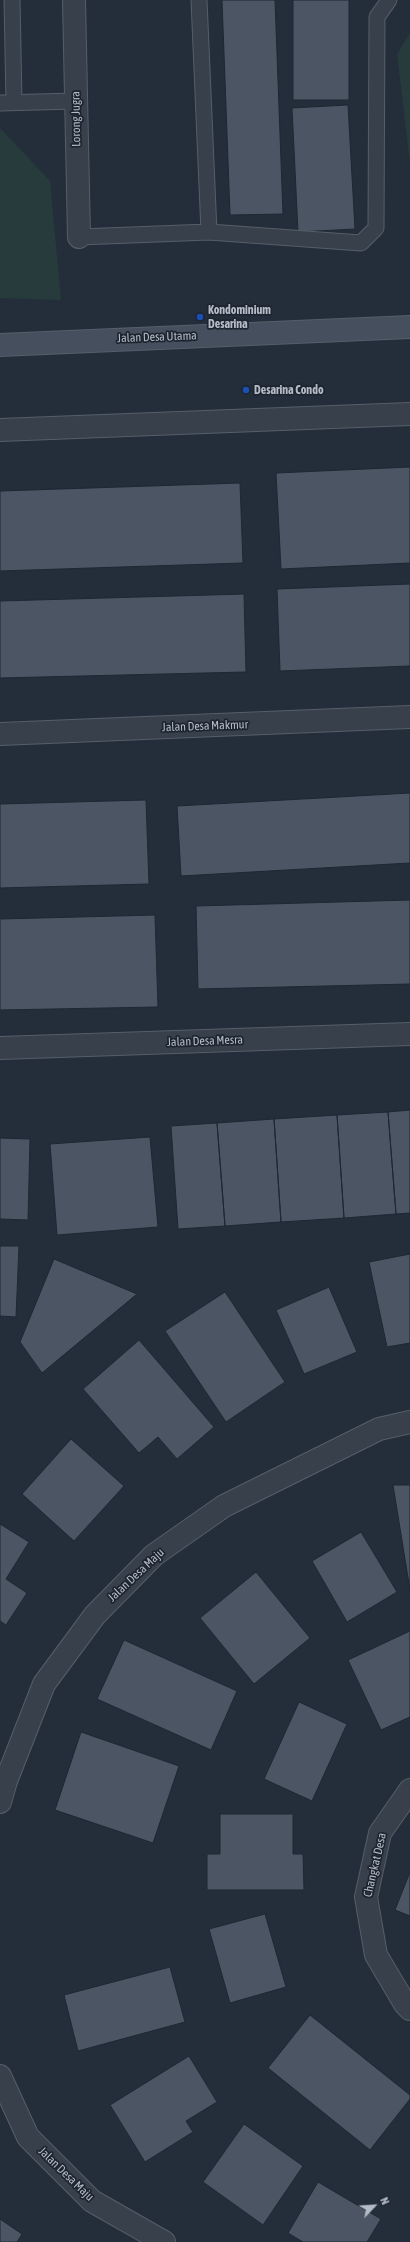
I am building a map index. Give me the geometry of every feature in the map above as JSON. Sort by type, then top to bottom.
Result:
[{"type":"street","name":"Lorong Jugra","points":[[74,0],[80,237]]},
{"type":"street","name":"Jalan Desa Utama","points":[[0,345],[410,327]]},
{"type":"street","points":[[0,430],[410,414]]},
{"type":"street","name":"Jalan Desa Makmur","points":[[0,734],[410,717]]},
{"type":"street","name":"Jalan Desa Mesra","points":[[0,1048],[410,1034]]},
{"type":"street","name":"Jalan Desa Maju","points":[[0,1802],[6,1782],[44,1684],[95,1615],[154,1555],[224,1506],[379,1429],[410,1422]]},
{"type":"street","name":"Changkat Desa","points":[[410,1790],[380,1833],[366,1897],[376,1955],[405,2004],[410,2009]]},
{"type":"street","name":"Jalan Desa Maju","points":[[0,2076],[28,2137],[92,2201],[164,2242]]},
{"type":"lane","points":[[12,0],[7,103],[76,101]]},
{"type":"lane","points":[[199,0],[208,232]]},
{"type":"lane","points":[[80,237],[208,232],[361,243],[376,228],[377,17],[388,0]]},
{"type":"green space","points":[[410,33],[410,163],[397,54]]},
{"type":"green space","points":[[0,128],[50,181],[61,300],[0,298]]},
{"type":"building","points":[[222,0],[275,0],[283,214],[230,215]]},
{"type":"building","points":[[293,0],[349,0],[349,100],[293,100]]},
{"type":"building","points":[[348,105],[355,229],[298,232],[292,108]]},
{"type":"building","points":[[410,467],[410,563],[281,569],[276,473]]},
{"type":"building","points":[[240,483],[243,563],[0,571],[0,491]]},
{"type":"building","points":[[410,584],[410,666],[280,671],[277,589]]},
{"type":"building","points":[[244,594],[246,672],[0,678],[0,601]]},
{"type":"building","points":[[410,793],[410,863],[181,876],[177,806]]},
{"type":"building","points":[[146,800],[149,884],[0,888],[0,804]]},
{"type":"building","points":[[410,900],[410,984],[198,989],[196,906]]},
{"type":"building","points":[[155,915],[158,1007],[0,1010],[0,919]]},
{"type":"building","points":[[410,1110],[410,1213],[396,1214],[388,1112]]},
{"type":"building","points":[[388,1112],[396,1214],[344,1218],[337,1115]]},
{"type":"building","points":[[337,1115],[344,1218],[281,1222],[274,1119]]},
{"type":"building","points":[[274,1119],[281,1222],[225,1226],[217,1123]]},
{"type":"building","points":[[217,1123],[225,1226],[178,1229],[171,1126]]},
{"type":"building","points":[[150,1137],[158,1227],[57,1235],[50,1144]]},
{"type":"building","points":[[0,1138],[30,1139],[28,1220],[0,1219]]},
{"type":"building","points":[[0,1246],[19,1246],[16,1317],[0,1316]]},
{"type":"building","points":[[410,1254],[410,1343],[387,1347],[369,1262]]},
{"type":"building","points":[[54,1259],[137,1294],[42,1373],[20,1342]]},
{"type":"building","points":[[329,1287],[357,1352],[304,1374],[276,1310]]},
{"type":"building","points":[[225,1292],[285,1382],[226,1422],[165,1331]]},
{"type":"building","points":[[139,1340],[214,1427],[177,1459],[158,1437],[139,1453],[83,1389]]},
{"type":"building","points":[[71,1439],[124,1486],[74,1541],[22,1494]]},
{"type":"building","points":[[393,1485],[410,1485],[410,1590]]},
{"type":"building","points":[[0,1524],[29,1542],[6,1579],[27,1593],[6,1625],[0,1621]]},
{"type":"building","points":[[361,1532],[397,1592],[347,1622],[312,1561]]},
{"type":"building","points":[[256,1572],[310,1638],[254,1684],[200,1618]]},
{"type":"building","points":[[410,1631],[410,1717],[381,1730],[348,1660]]},
{"type":"building","points":[[124,1640],[237,1691],[211,1750],[97,1699]]},
{"type":"building","points":[[299,1702],[347,1724],[312,1801],[264,1779]]},
{"type":"building","points":[[81,1732],[179,1766],[153,1843],[55,1810]]},
{"type":"building","points":[[220,1814],[293,1814],[293,1854],[303,1854],[304,1890],[207,1890],[207,1854],[220,1854]]},
{"type":"building","points":[[410,1872],[410,1916],[395,1910]]},
{"type":"building","points":[[265,1914],[286,1987],[230,2003],[209,1929]]},
{"type":"building","points":[[170,1967],[185,2022],[78,2051],[64,1995]]},
{"type":"building","points":[[310,2015],[410,2095],[410,2099],[370,2150],[268,2068]]},
{"type":"building","points":[[189,2056],[217,2102],[186,2121],[193,2132],[145,2162],[110,2105]]},
{"type":"building","points":[[244,2124],[303,2166],[263,2225],[203,2182]]},
{"type":"building","points":[[318,2182],[381,2219],[367,2242],[303,2242],[288,2233]]},
{"type":"building","points":[[0,2219],[22,2234],[17,2242],[0,2242]]},
{"type":"place","name":"Kondominium Desarina","points":[[200,317]]},
{"type":"place","name":"Desarina Condo","points":[[246,390]]}]
